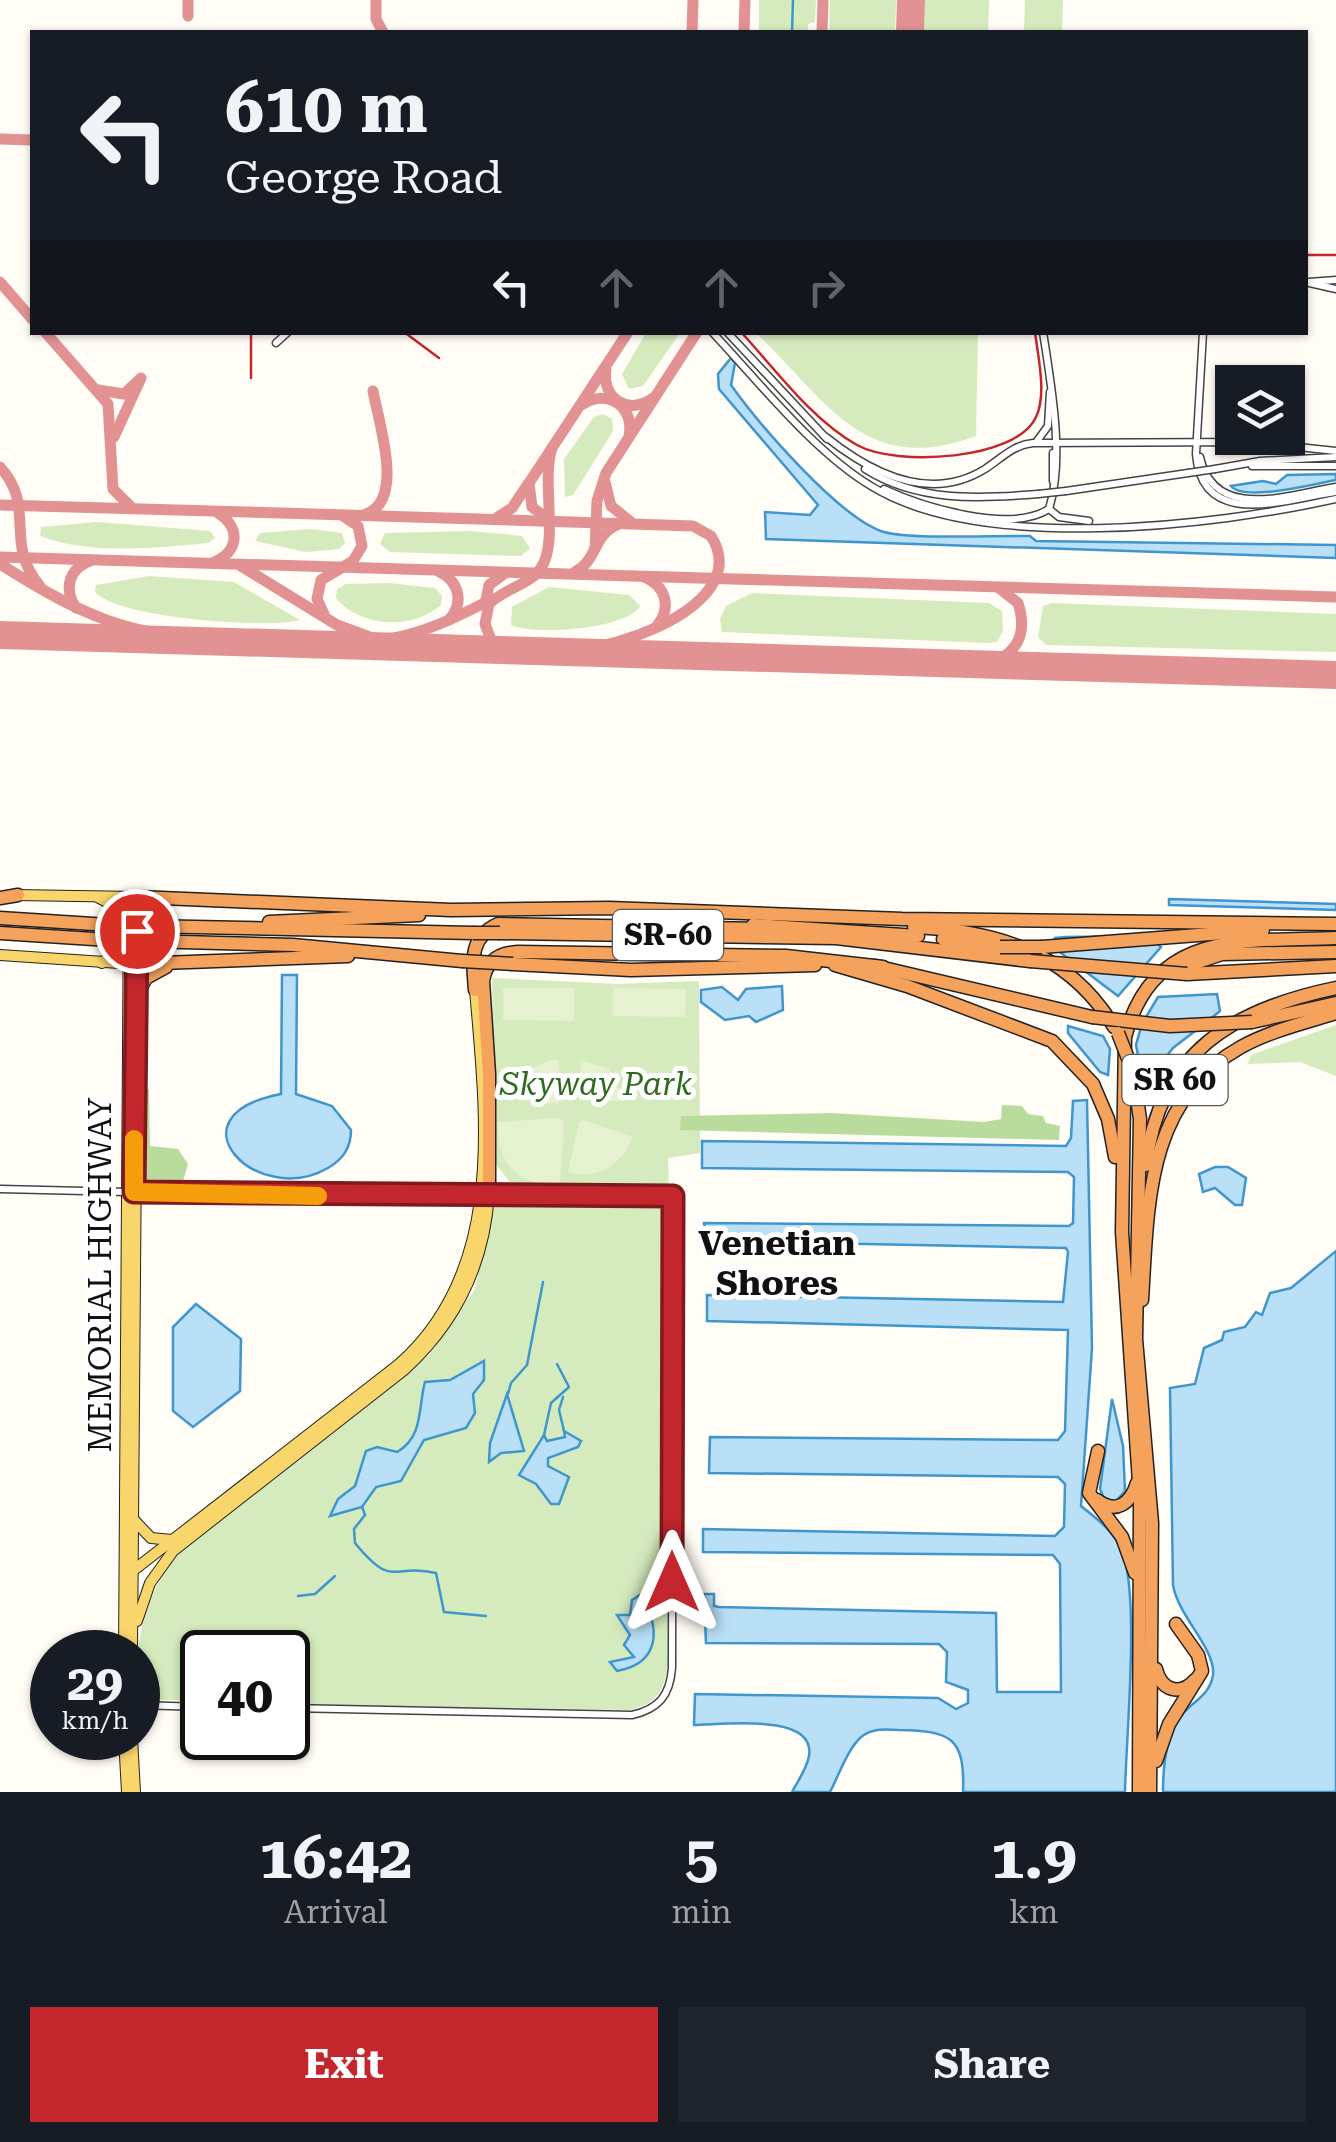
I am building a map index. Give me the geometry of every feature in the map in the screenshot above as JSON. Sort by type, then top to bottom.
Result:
[{"type":"highway","points":[[0,896],[18,895]]},
{"type":"highway","points":[[134,897],[451,910]]},
{"type":"highway","points":[[0,933],[109,932],[145,926],[451,910],[609,908],[783,916],[1336,924]]},
{"type":"highway","points":[[783,916],[974,931],[1014,942],[1075,978],[1122,1035],[1133,1071],[1140,1119],[1133,1273],[1136,1389]]},
{"type":"highway","points":[[0,918],[109,932],[145,941],[293,945],[376,953]]},
{"type":"highway","points":[[475,990],[474,946],[482,934],[498,924],[850,929],[1042,947],[1187,933],[1291,930],[1304,924]]},
{"type":"highway","points":[[704,925],[836,938]]},
{"type":"highway","name":"SR-60","points":[[181,927],[836,938],[1030,961],[1187,974],[1336,966]]},
{"type":"highway","name":"SR 60","points":[[1147,1789],[1136,1389],[1142,1301],[1133,1273],[1122,1205],[1122,1035],[1149,984],[1174,963],[1208,945],[1336,938]]},
{"type":"highway","points":[[485,1195],[489,1074],[483,981],[487,966],[497,957],[518,952],[786,956],[884,967]]},
{"type":"highway","points":[[1122,1035],[1157,986],[1195,961],[1234,953],[1336,952]]},
{"type":"highway","points":[[131,964],[376,953]]},
{"type":"highway","name":"SR-60","points":[[376,953],[617,970],[884,967],[1092,1017],[1170,1026],[1252,1022],[1336,1003]]},
{"type":"highway","points":[[135,998],[148,975],[178,963]]},
{"type":"highway","points":[[835,965],[1032,1030],[1068,1053],[1093,1084],[1108,1119],[1122,1205]]},
{"type":"highway","name":"SR 60","points":[[1133,1273],[1147,1156],[1160,1110],[1180,1072],[1206,1042],[1244,1015],[1280,1000],[1336,988]]},
{"type":"highway","name":"SR 60","points":[[1133,1273],[1153,1165],[1168,1126],[1186,1096],[1204,1074],[1241,1047],[1336,1013]]},
{"type":"highway","name":"SR 60","points":[[1136,1389],[1150,1486],[1152,1640],[1147,1789]]},
{"type":"highway","points":[[1138,1476],[1127,1503],[1114,1508],[1101,1504],[1093,1489],[1098,1450],[1088,1487],[1092,1500],[1129,1550],[1140,1608]]},
{"type":"highway","points":[[1147,1789],[1169,1724],[1202,1671],[1198,1655],[1176,1624],[1198,1672],[1187,1688],[1167,1688],[1157,1674],[1152,1640]]},
{"type":"main road","points":[[18,895],[134,897]]},
{"type":"main road","points":[[94,896],[112,904],[119,916],[118,949],[104,964]]},
{"type":"main road","name":"MEMORIAL HIGHWAY","points":[[131,1630],[128,1578],[134,897]]},
{"type":"main road","points":[[0,955],[131,964]]},
{"type":"main road","points":[[104,964],[120,972],[127,982]]},
{"type":"main road","name":"MEMORIAL HIGHWAY","points":[[130,1192],[127,982],[131,964]]},
{"type":"main road","points":[[136,1630],[146,1590],[172,1551],[404,1370],[441,1332],[477,1262],[485,1195],[475,990]]},
{"type":"main road","points":[[128,1578],[389,1372],[425,1338],[464,1274],[485,1195]]},
{"type":"main road","name":"MEMORIAL HIGHWAY","points":[[125,1630],[133,1519],[129,1496]]},
{"type":"main road","points":[[133,1519],[151,1538],[173,1540]]},
{"type":"main road","points":[[125,1760],[127,1792]]},
{"type":"main road","points":[[133,1760],[135,1792]]},
{"type":"street","points":[[1308,282],[1336,280]]},
{"type":"street","points":[[1308,282],[1336,289]]},
{"type":"street","points":[[276,343],[285,335]]},
{"type":"street","points":[[715,335],[851,473],[898,501],[955,519],[1142,524],[1238,518],[1336,492]]},
{"type":"street","points":[[730,335],[826,437],[869,472],[916,491],[954,497],[1038,494],[1336,454]]},
{"type":"street","points":[[1044,335],[1052,382],[1049,509]]},
{"type":"street","points":[[1203,335],[1198,441],[1205,474],[1231,498],[1249,500],[1336,492]]},
{"type":"street","points":[[1033,443],[1048,426],[1052,382]]},
{"type":"street","points":[[826,437],[871,468],[920,484],[964,479],[1018,446],[1033,443],[1198,441],[1336,454]]},
{"type":"street","points":[[1215,468],[1336,466]]},
{"type":"street","points":[[851,473],[900,496],[956,512],[1026,518],[1049,509]]},
{"type":"street","points":[[1049,509],[1068,520],[1142,524]]},
{"type":"street","points":[[0,1189],[673,1196],[672,1668],[665,1697],[650,1710],[632,1714],[310,1708]]},
{"type":"green space","points":[[759,0],[816,0],[815,22],[808,24],[808,30],[759,30]]},
{"type":"green space","points":[[830,0],[896,0],[895,30],[829,30]]},
{"type":"green space","points":[[925,0],[989,0],[988,30],[924,30]]},
{"type":"green space","points":[[1025,0],[1063,0],[1062,30],[1024,30]]},
{"type":"green space","points":[[645,335],[679,335],[643,386],[629,389],[622,374]]},
{"type":"green space","points":[[758,335],[978,335],[976,436],[937,446],[904,447],[876,440],[827,406]]},
{"type":"green space","points":[[603,414],[612,419],[613,431],[573,495],[565,497],[564,459],[594,417]]},
{"type":"green space","points":[[97,522],[210,531],[215,538],[208,543],[123,548],[80,546],[40,536],[41,527]]},
{"type":"green space","points":[[311,529],[342,533],[345,543],[339,549],[306,552],[255,541],[260,533]]},
{"type":"green space","points":[[470,531],[522,536],[530,548],[521,556],[390,552],[380,544],[385,533]]},
{"type":"green space","points":[[149,576],[234,582],[300,620],[226,622],[161,615],[109,601],[95,592],[96,585]]},
{"type":"green space","points":[[346,584],[435,588],[442,596],[441,605],[416,619],[387,622],[359,615],[336,598],[337,589]]},
{"type":"green space","points":[[549,587],[629,595],[640,606],[618,620],[580,628],[539,630],[511,625],[512,607]]},
{"type":"green space","points":[[752,593],[989,603],[1002,611],[1003,631],[997,642],[988,643],[722,632],[720,619],[726,606]]},
{"type":"green space","points":[[1052,603],[1336,614],[1336,652],[1046,645],[1038,637],[1043,606]]},
{"type":"green space","name":"Skyway Park","points":[[492,978],[617,984],[699,981],[700,1153],[668,1158],[669,1191],[514,1187],[494,1162]]},
{"type":"green space","points":[[503,988],[574,988],[574,1021],[503,1020]]},
{"type":"green space","points":[[613,988],[686,989],[685,1017],[613,1016]]},
{"type":"green space","points":[[1336,1025],[1336,1076],[1300,1062],[1248,1064],[1251,1055]]},
{"type":"green space","points":[[558,1059],[562,1099],[558,1104],[517,1100],[521,1084],[530,1072]]},
{"type":"green space","points":[[581,1060],[610,1069],[624,1101],[579,1100]]},
{"type":"green space","points":[[138,1088],[149,1089],[150,1146],[178,1149],[188,1164],[181,1188],[137,1186]]},
{"type":"green space","points":[[1002,1105],[1022,1106],[1028,1114],[1043,1116],[1046,1123],[1060,1126],[1059,1140],[680,1130],[681,1116],[831,1113],[984,1122],[1001,1119]]},
{"type":"green space","points":[[560,1118],[564,1123],[560,1185],[532,1181],[512,1170],[501,1150],[498,1122]]},
{"type":"green space","points":[[584,1120],[633,1137],[622,1156],[607,1168],[589,1174],[568,1172],[579,1123]]},
{"type":"green space","points":[[666,1202],[668,1662],[658,1694],[629,1710],[310,1704],[310,1630],[180,1630],[180,1700],[160,1700],[160,1630],[142,1630],[158,1584],[178,1552],[429,1355],[475,1289],[495,1203]]},
{"type":"water","points":[[731,358],[735,363],[731,385],[780,445],[845,509],[884,532],[934,537],[1030,536],[1036,541],[1336,545],[1336,558],[766,539],[765,512],[810,515],[818,505],[719,389],[718,374]]},
{"type":"water","points":[[1336,474],[1336,480],[1280,491],[1250,492],[1231,486],[1263,481],[1276,484],[1287,475]]},
{"type":"water","points":[[1169,899],[1336,904],[1336,910],[1169,905]]},
{"type":"water","points":[[1149,936],[1161,947],[1118,996],[1053,947],[1055,938]]},
{"type":"water","points":[[282,975],[297,975],[296,1094],[332,1106],[351,1130],[348,1148],[338,1161],[301,1177],[275,1177],[252,1168],[235,1155],[227,1138],[230,1121],[247,1105],[281,1094]]},
{"type":"water","points":[[782,986],[783,1010],[756,1022],[749,1016],[725,1020],[701,1002],[701,990],[722,987],[738,1000],[746,989]]},
{"type":"water","points":[[1217,994],[1220,1011],[1204,1024],[1143,1022],[1158,997]]},
{"type":"water","points":[[1068,1026],[1103,1036],[1110,1049],[1108,1075],[1100,1072],[1068,1033]]},
{"type":"water","points":[[1141,1027],[1199,1028],[1173,1048],[1148,1080],[1142,1076],[1136,1045]]},
{"type":"water","points":[[1087,1100],[1092,1348],[1081,1506],[1114,1537],[1127,1572],[1131,1668],[1125,1792],[963,1792],[961,1759],[951,1741],[931,1732],[884,1729],[870,1732],[856,1742],[830,1792],[792,1792],[809,1756],[807,1742],[798,1733],[765,1724],[694,1725],[695,1694],[938,1698],[956,1709],[968,1703],[968,1690],[946,1682],[947,1652],[939,1644],[706,1643],[704,1594],[714,1594],[714,1606],[719,1607],[996,1613],[997,1692],[1061,1692],[1060,1564],[1053,1555],[703,1552],[703,1529],[1055,1536],[1064,1527],[1065,1484],[1058,1477],[709,1473],[710,1437],[1058,1440],[1065,1431],[1068,1330],[707,1321],[707,1295],[1063,1302],[1068,1252],[1066,1248],[707,1241],[704,1223],[1069,1226],[1073,1223],[1074,1177],[1068,1172],[702,1168],[702,1141],[1066,1146],[1071,1138],[1073,1101]]},
{"type":"water","points":[[1215,1167],[1228,1167],[1246,1178],[1242,1205],[1235,1205],[1215,1188],[1203,1192],[1199,1174]]},
{"type":"water","points":[[1336,1251],[1336,1792],[1163,1792],[1171,1734],[1180,1717],[1204,1694],[1213,1675],[1209,1654],[1173,1585],[1170,1388],[1195,1384],[1204,1348],[1222,1340],[1224,1332],[1245,1327],[1256,1312],[1262,1315],[1270,1293],[1291,1288]]},
{"type":"water","points":[[196,1304],[241,1339],[240,1391],[193,1427],[173,1411],[173,1327]]},
{"type":"water","points":[[484,1361],[484,1380],[473,1394],[475,1413],[466,1428],[424,1440],[401,1481],[376,1487],[362,1507],[330,1516],[338,1499],[355,1486],[366,1451],[377,1447],[397,1452],[412,1438],[425,1382],[450,1380]]},
{"type":"water","points":[[507,1394],[524,1451],[501,1453],[489,1462],[490,1443]]},
{"type":"water","points":[[1112,1399],[1123,1446],[1125,1491],[1115,1502],[1105,1501],[1100,1489]]},
{"type":"water","points":[[564,1431],[581,1441],[578,1447],[548,1458],[548,1466],[569,1477],[559,1504],[551,1504],[536,1484],[519,1475],[544,1435],[547,1441],[565,1437]]},
{"type":"water","points":[[640,1595],[651,1619],[653,1642],[642,1660],[617,1671],[610,1662],[634,1657],[624,1645],[630,1635],[617,1615],[630,1615],[632,1600]]},
{"type":"waterway","points":[[792,30],[793,0]]},
{"type":"waterway","points":[[508,1394],[511,1383],[527,1365],[543,1282]]},
{"type":"waterway","points":[[544,1435],[551,1403],[569,1387],[557,1364]]},
{"type":"waterway","points":[[563,1397],[559,1410],[564,1431]]},
{"type":"waterway","points":[[362,1507],[365,1515],[354,1529],[355,1543],[368,1558],[386,1571],[436,1573],[444,1612],[486,1616]]},
{"type":"waterway","points":[[298,1596],[315,1594],[335,1576]]},
{"type":"taxiway","points":[[188,0],[188,16]]},
{"type":"taxiway","points":[[376,0],[376,19],[382,30]]},
{"type":"taxiway","points":[[692,30],[693,0]]},
{"type":"taxiway","points":[[744,30],[745,0]]},
{"type":"taxiway","points":[[822,30],[823,0]]},
{"type":"taxiway","points":[[0,139],[30,140]]},
{"type":"taxiway","points":[[0,282],[30,317]]},
{"type":"taxiway","points":[[48,335],[108,404],[113,489],[132,508]]},
{"type":"taxiway","points":[[549,520],[532,507],[529,483],[626,335]]},
{"type":"taxiway","points":[[595,549],[597,501],[606,473],[695,335]]},
{"type":"taxiway","points":[[606,369],[608,389],[619,402],[635,405],[653,398]]},
{"type":"taxiway","points":[[98,390],[124,394],[141,378],[114,437]]},
{"type":"taxiway","points":[[366,514],[378,506],[387,478],[373,391]]},
{"type":"taxiway","points":[[583,404],[602,398],[618,403],[628,417],[629,436]]},
{"type":"taxiway","points":[[0,505],[428,517],[500,520],[571,522],[693,526],[711,536],[719,566],[706,593],[677,617],[639,635],[595,647],[552,653],[516,651],[491,640],[485,624],[489,604],[536,574],[546,556],[549,543],[549,527],[549,510],[548,477],[552,448]]},
{"type":"taxiway","points":[[0,467],[17,496],[23,555],[40,586]]},
{"type":"taxiway","points":[[605,482],[611,506],[631,522]]},
{"type":"taxiway","points":[[498,517],[512,508],[528,484]]},
{"type":"taxiway","points":[[214,562],[228,552],[234,539],[231,525],[218,513]]},
{"type":"taxiway","points":[[324,614],[317,599],[321,580],[353,561],[362,546],[358,526],[343,516]]},
{"type":"taxiway","points":[[575,572],[603,535],[617,525]]},
{"type":"taxiway","points":[[0,557],[1336,597]]},
{"type":"taxiway","points":[[76,608],[70,580],[78,568],[92,560]]},
{"type":"taxiway","points":[[0,564],[82,610],[134,629],[227,640]]},
{"type":"taxiway","points":[[241,566],[337,625],[378,640]]},
{"type":"taxiway","points":[[438,571],[451,580],[457,592],[457,606],[449,620]]},
{"type":"taxiway","points":[[485,605],[489,585],[505,573]]},
{"type":"taxiway","points":[[644,577],[662,591],[664,598],[664,612],[657,626]]},
{"type":"taxiway","points":[[987,664],[1013,649],[1022,624],[1018,603],[999,588]]},
{"type":"taxiway","points":[[271,642],[383,640],[430,628],[488,601]]},
{"type":"taxiway","points":[[1290,673],[1336,673]]},
{"type":"runway","points":[[910,30],[911,0]]},
{"type":"runway","points":[[0,635],[1336,675]]},
{"type":"tram line","points":[[1308,255],[1336,255]]},
{"type":"tram line","points":[[251,335],[251,378]]},
{"type":"tram line","points":[[408,335],[439,358]]},
{"type":"tram line","points":[[744,335],[795,393],[841,435],[875,452],[926,457],[981,451],[1006,443],[1024,431],[1036,417],[1041,398],[1035,335]]},
{"type":"slow traffic","points":[[134,1139],[134,1192],[318,1196]]},
{"type":"district","name":"Venetian Shores","points":[[777,1263]]},
{"type":"route","points":[[137,931],[134,1192],[673,1196],[672,1582]]}]
